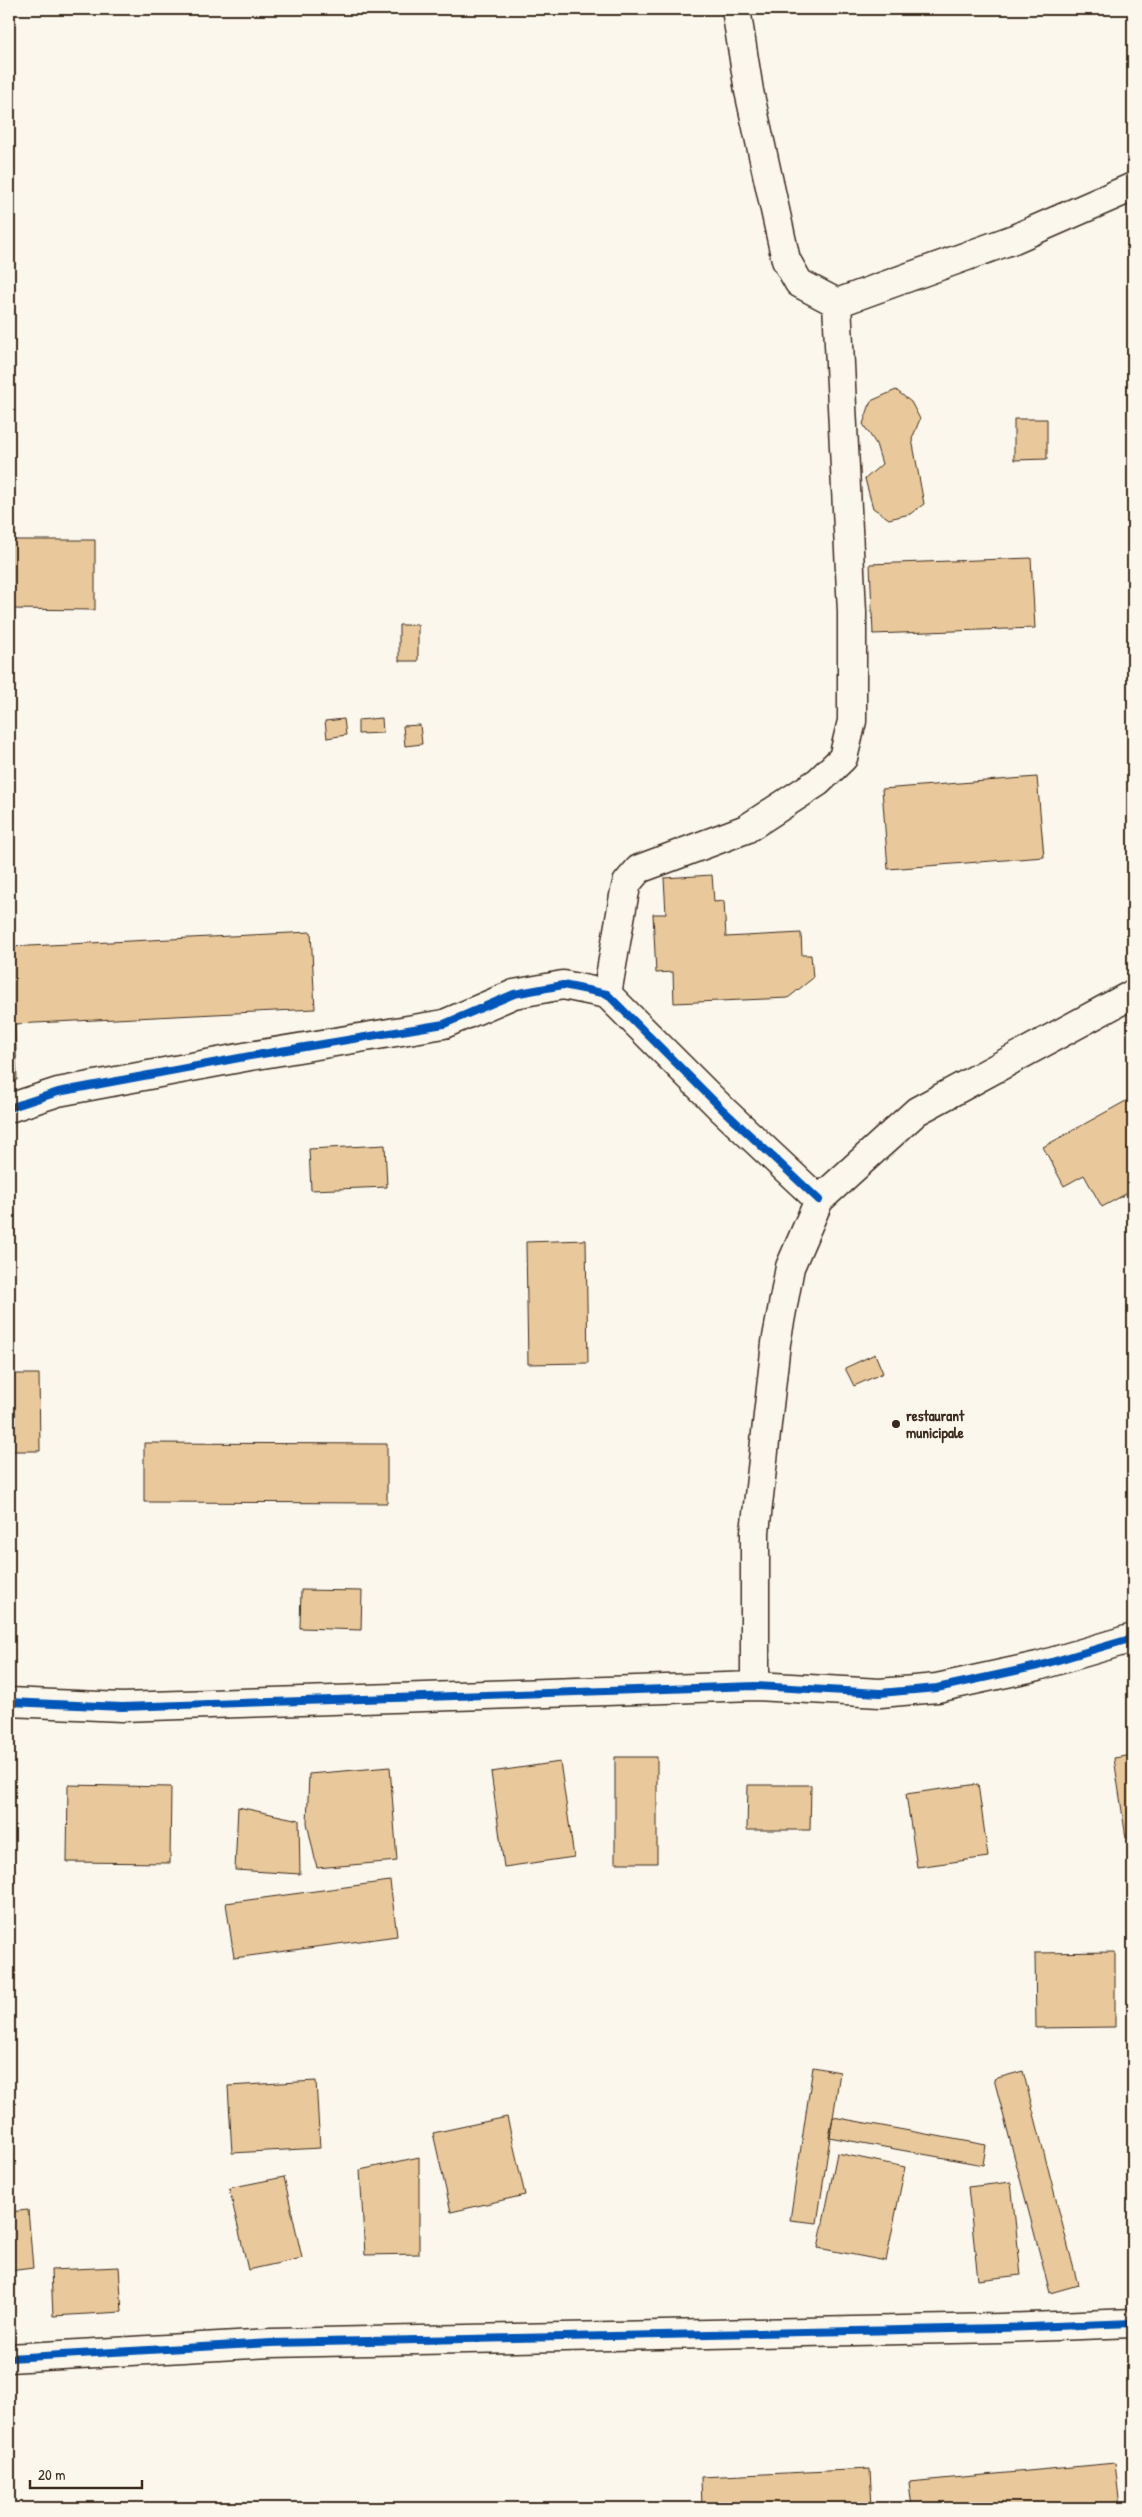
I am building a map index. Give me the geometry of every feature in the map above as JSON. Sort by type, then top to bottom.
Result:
[{"type":"street","points":[[736,9],[750,91],[786,260],[799,283],[836,303],[1014,239],[1133,187]]},
{"type":"street","points":[[607,994],[627,883],[639,869],[746,829],[818,782],[843,758],[852,721],[852,612],[836,303]]},
{"type":"street","points":[[9,1108],[68,1091],[250,1056],[444,1024],[514,994],[563,985],[607,994],[722,1110],[819,1200]]},
{"type":"street","points":[[755,1686],[755,1532],[776,1343],[790,1267],[819,1200],[917,1111],[1133,994]]},
{"type":"street","points":[[9,1702],[122,1708],[755,1686],[880,1692],[937,1688],[1038,1666],[1133,1638]]},
{"type":"street","points":[[9,2358],[271,2343],[991,2328],[1133,2323]]},
{"type":"building","points":[[896,390],[911,402],[920,419],[912,439],[924,504],[910,514],[889,519],[873,508],[865,479],[882,464],[876,444],[863,424],[871,401]]},
{"type":"building","points":[[1014,419],[1047,419],[1047,459],[1014,460]]},
{"type":"building","points":[[9,540],[95,540],[95,610],[9,609]]},
{"type":"building","points":[[1031,558],[1035,628],[873,634],[870,564]]},
{"type":"building","points":[[399,625],[418,625],[418,661],[399,661]]},
{"type":"building","points":[[382,718],[383,733],[358,734],[358,720]]},
{"type":"building","points":[[344,719],[346,735],[327,738],[325,721]]},
{"type":"building","points":[[420,725],[422,744],[405,746],[403,726]]},
{"type":"building","points":[[1037,777],[1044,857],[888,869],[882,789]]},
{"type":"building","points":[[712,875],[714,902],[724,901],[726,937],[801,933],[802,955],[811,955],[813,978],[788,998],[674,1003],[673,972],[656,973],[653,914],[666,914],[664,878]]},
{"type":"building","points":[[311,932],[315,1009],[15,1024],[17,1080],[9,1080],[9,947]]},
{"type":"building","points":[[1133,1097],[1133,1190],[1102,1207],[1084,1175],[1064,1186],[1043,1147]]},
{"type":"building","points":[[385,1145],[387,1187],[311,1190],[309,1149]]},
{"type":"building","points":[[586,1240],[588,1363],[528,1364],[526,1242]]},
{"type":"building","points":[[875,1354],[883,1373],[854,1386],[845,1368]]},
{"type":"building","points":[[9,1374],[39,1374],[40,1451],[9,1451]]},
{"type":"building","points":[[144,1443],[387,1444],[387,1503],[144,1502]]},
{"type":"building","points":[[301,1590],[362,1591],[361,1630],[300,1628]]},
{"type":"building","points":[[1133,1755],[1133,1837],[1126,1838],[1114,1758]]},
{"type":"building","points":[[615,1757],[657,1757],[657,1863],[615,1863]]},
{"type":"building","points":[[560,1762],[574,1857],[504,1867],[491,1772]]},
{"type":"building","points":[[390,1767],[397,1861],[317,1868],[307,1823],[309,1774]]},
{"type":"building","points":[[978,1784],[988,1857],[917,1867],[906,1794]]},
{"type":"building","points":[[68,1785],[171,1787],[170,1863],[67,1862]]},
{"type":"building","points":[[748,1785],[811,1785],[810,1830],[747,1830]]},
{"type":"building","points":[[238,1807],[299,1820],[300,1874],[235,1870]]},
{"type":"building","points":[[390,1881],[397,1936],[234,1958],[226,1903]]},
{"type":"building","points":[[1115,1952],[1115,2027],[1036,2028],[1035,1953]]},
{"type":"building","points":[[1130,1957],[1133,1957],[1133,1985],[1132,1985]]},
{"type":"building","points":[[813,2067],[840,2072],[817,2223],[790,2220]]},
{"type":"building","points":[[1023,2071],[1078,2285],[1050,2293],[994,2079]]},
{"type":"building","points":[[316,2081],[320,2148],[232,2153],[228,2086]]},
{"type":"building","points":[[507,2117],[525,2195],[451,2212],[433,2133]]},
{"type":"building","points":[[833,2117],[986,2145],[983,2165],[829,2137]]},
{"type":"building","points":[[837,2153],[905,2167],[886,2261],[818,2248]]},
{"type":"building","points":[[419,2157],[419,2254],[365,2255],[360,2170]]},
{"type":"building","points":[[284,2177],[302,2258],[248,2270],[229,2188]]},
{"type":"building","points":[[1011,2182],[1021,2275],[978,2280],[968,2187]]},
{"type":"building","points":[[28,2210],[33,2268],[9,2271],[9,2212]]},
{"type":"building","points":[[119,2267],[122,2312],[53,2316],[51,2270]]},
{"type":"building","points":[[1115,2463],[1120,2508],[912,2508],[909,2482]]},
{"type":"building","points":[[870,2469],[872,2508],[702,2508],[701,2477]]},
{"type":"cycle path","points":[[9,1108],[58,1092],[250,1056],[444,1024],[514,994],[563,985],[607,994],[723,1110],[819,1200]]},
{"type":"cycle path","points":[[9,1702],[122,1707],[755,1686],[880,1693],[937,1688],[1038,1666],[1133,1638]]},
{"type":"cycle path","points":[[9,2358],[271,2343],[1001,2328],[1133,2323]]},
{"type":"place","name":"restaurant municipale","points":[[896,1424]]}]
